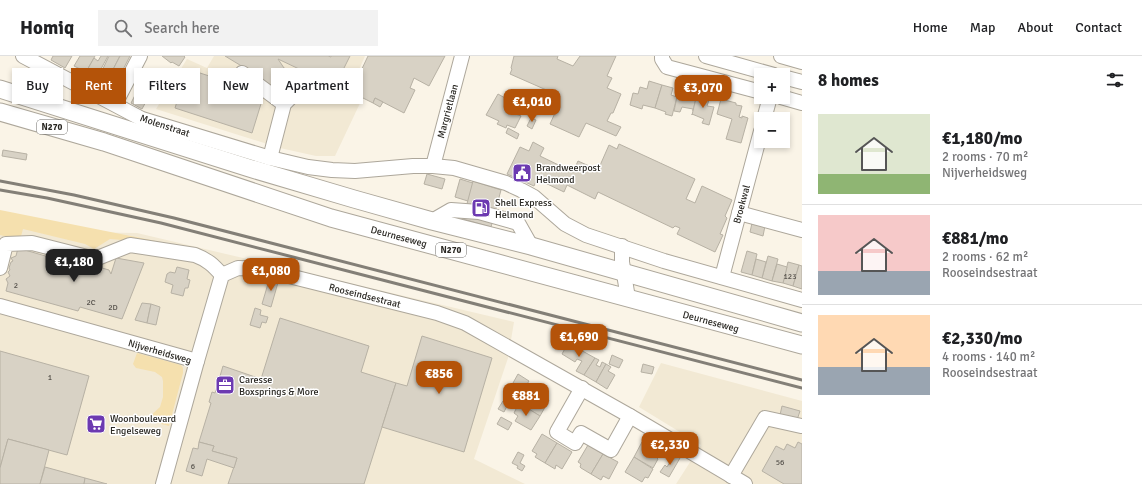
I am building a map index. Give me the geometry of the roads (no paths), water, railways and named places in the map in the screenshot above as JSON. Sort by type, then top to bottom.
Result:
[{"type":"main road","name":"N270","points":[[0,89],[249,168],[432,221],[623,268],[802,323]]},
{"type":"main road","name":"Deurneseweg","points":[[0,112],[104,142],[331,218],[802,346]]},
{"type":"street","name":"Molenstraat","points":[[23,56],[71,81]]},
{"type":"street","points":[[126,83],[140,56]]},
{"type":"street","name":"Margrietlaan","points":[[433,166],[462,56]]},
{"type":"street","points":[[662,56],[662,59],[667,67],[754,90]]},
{"type":"street","points":[[706,56],[754,69]]},
{"type":"street","points":[[776,68],[780,56],[802,62]]},
{"type":"street","points":[[790,79],[802,82]]},
{"type":"street","points":[[790,99],[802,102]]},
{"type":"street","name":"Molenstraat","points":[[115,104],[142,119],[270,158],[308,167],[355,171],[413,166],[433,166]]},
{"type":"street","points":[[270,158],[284,104]]},
{"type":"street","name":"Broekwal","points":[[722,278],[756,148]]},
{"type":"street","points":[[433,166],[454,168],[506,183],[534,197],[565,224],[586,235],[664,261],[802,300]]},
{"type":"street","points":[[739,213],[802,230]]},
{"type":"street","points":[[0,268],[6,244],[32,243],[95,259],[130,245],[195,255],[205,258],[222,275],[197,362]]},
{"type":"street","points":[[622,246],[623,268],[628,298]]},
{"type":"street","name":"Rooseindsestraat","points":[[222,275],[238,268],[261,269],[437,312],[465,323],[582,388],[745,484]]},
{"type":"street","name":"Nijverheidsweg","points":[[0,306],[197,362],[163,484]]},
{"type":"street","points":[[582,388],[557,432],[575,443],[581,433],[611,450],[630,416]]},
{"type":"street","points":[[731,476],[765,418],[801,426]]},
{"type":"railway","points":[[0,181],[74,195],[174,218],[802,380]]},
{"type":"railway","points":[[0,190],[47,198],[161,223],[802,388]]},
{"type":"place","name":"Brandweerpost Helmond","points":[[522,173]]},
{"type":"place","name":"Shell Express Helmond","points":[[481,208]]},
{"type":"place","name":"Caresse Boxsprings & More","points":[[225,385]]},
{"type":"place","name":"Woonboulevard Engelseweg","points":[[96,424]]}]
